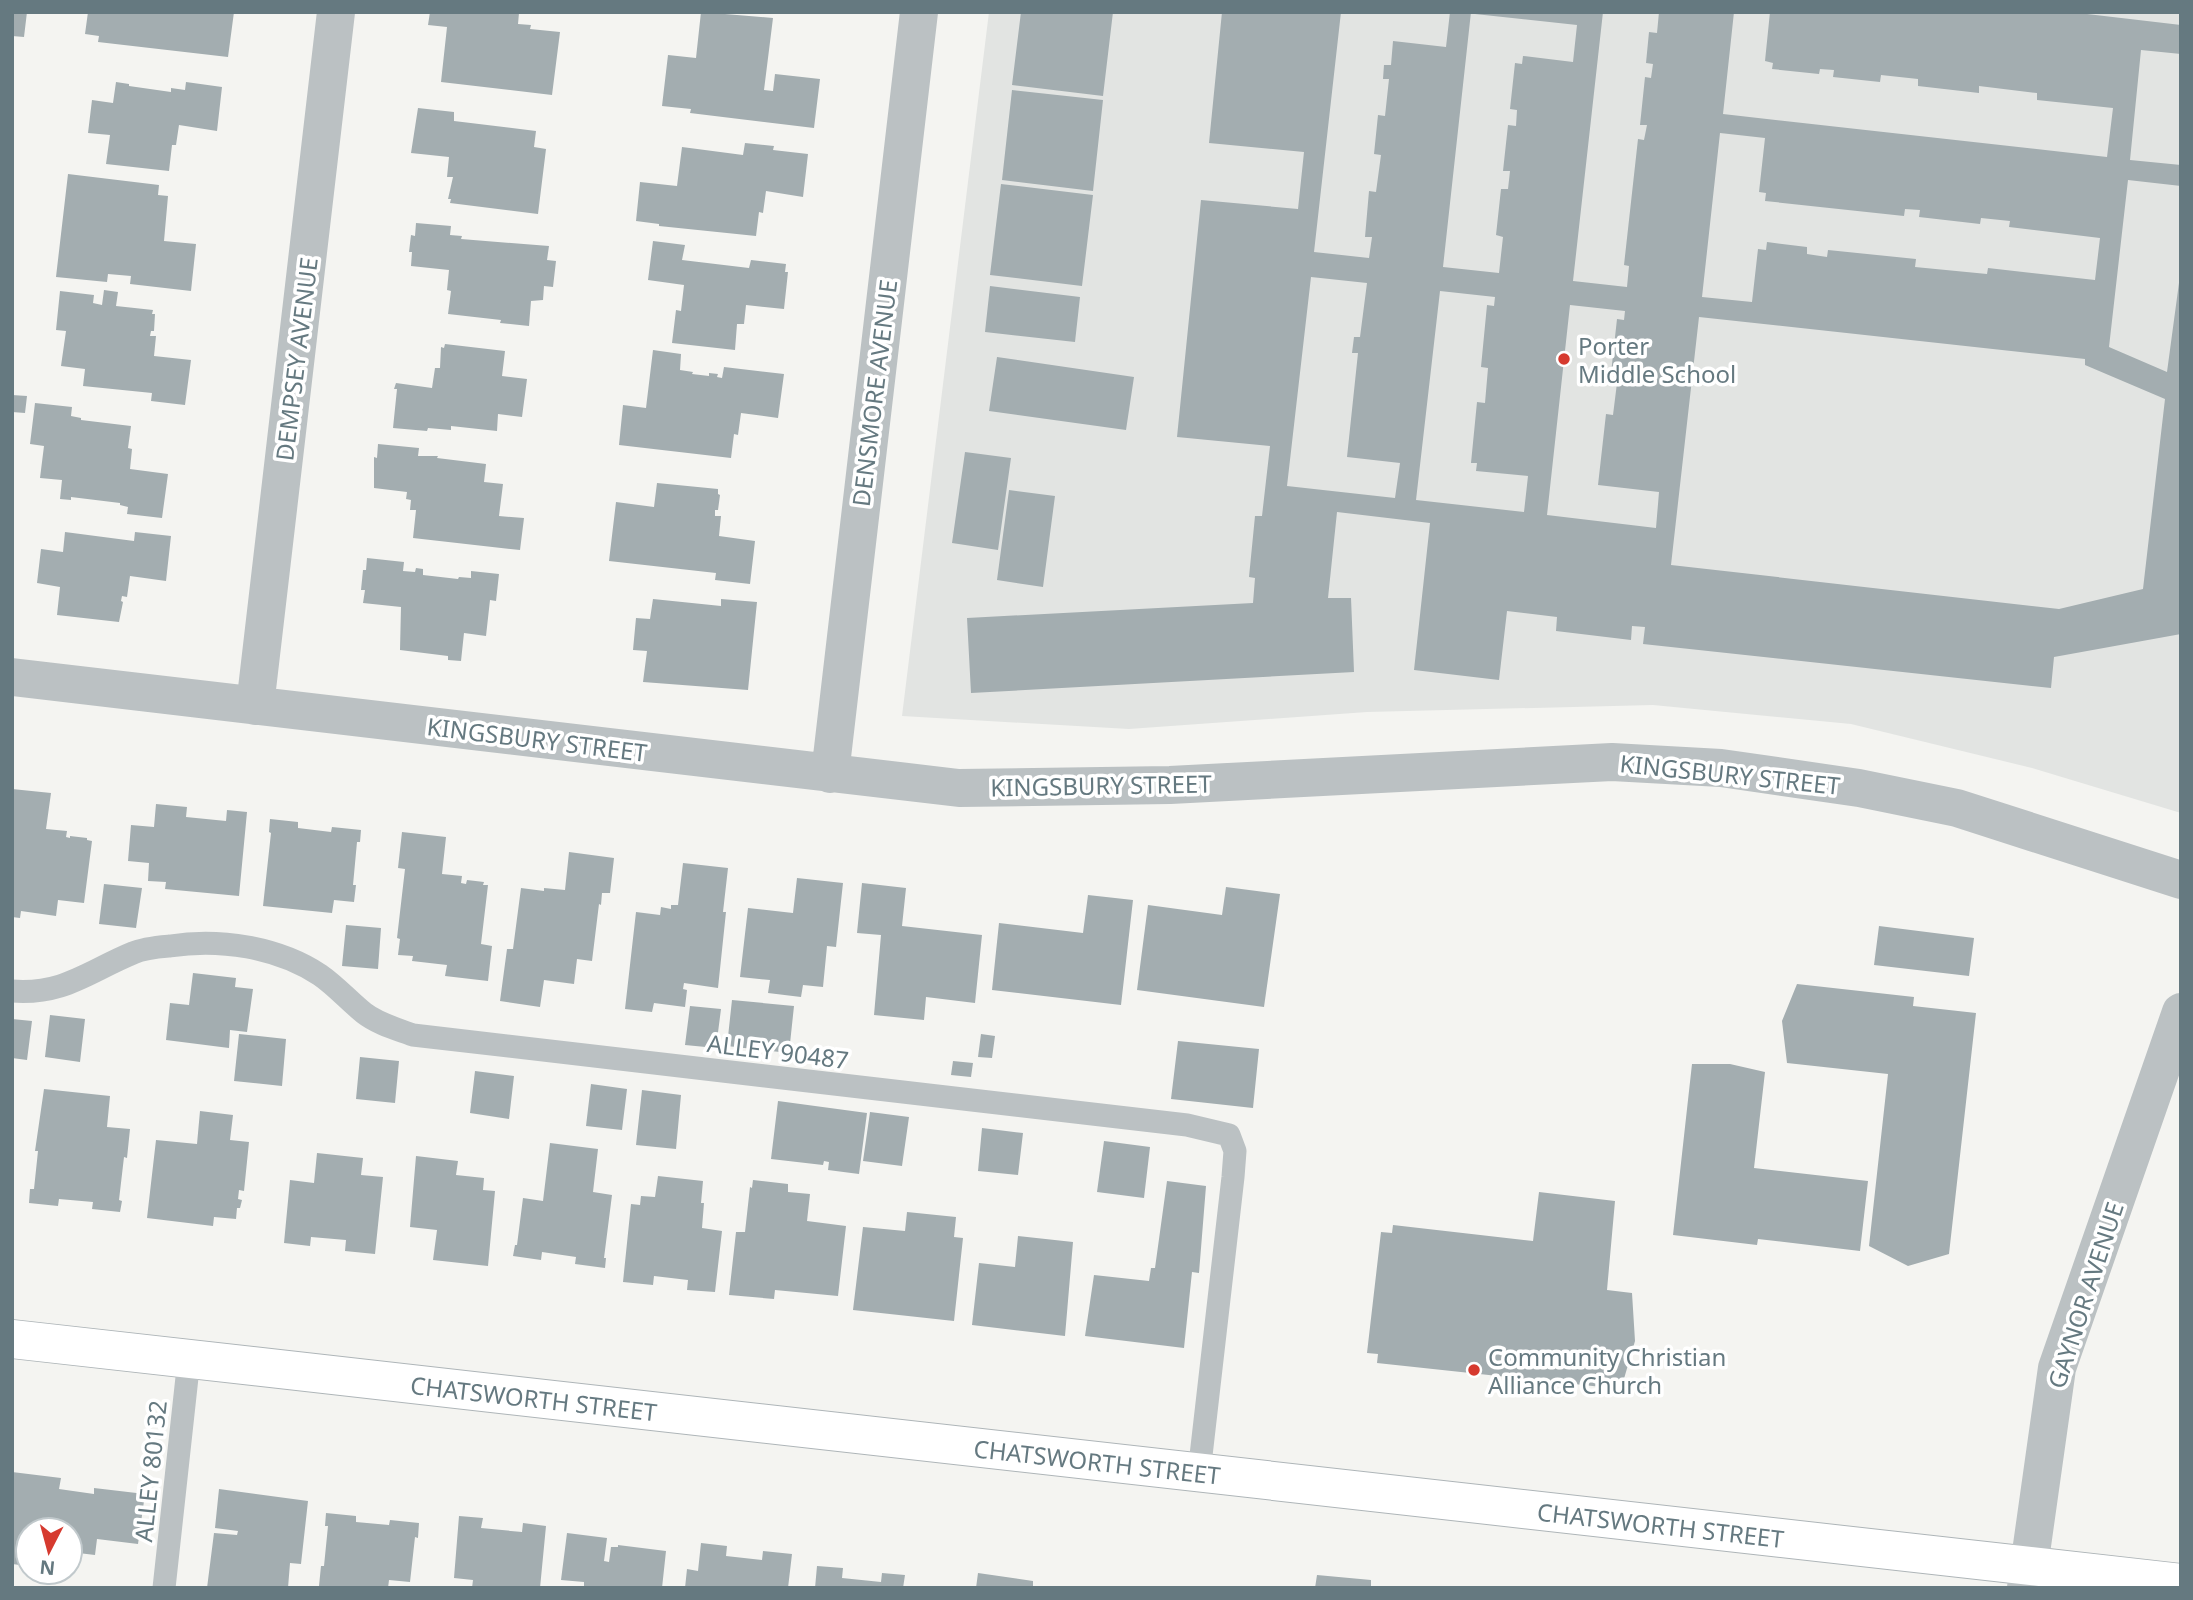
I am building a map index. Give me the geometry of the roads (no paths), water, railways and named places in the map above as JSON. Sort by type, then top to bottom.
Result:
[{"type":"main road","name":"CHATSWORTH STREET","points":[[12,1339],[1199,1473],[2027,1578],[2181,1583]]},
{"type":"street","name":"DEMPSEY AVENUE","points":[[255,706],[336,12]]},
{"type":"street","name":"DENSMORE AVENUE","points":[[830,774],[919,12]]},
{"type":"street","name":"KINGSBURY STREET","points":[[12,677],[959,788],[1170,785],[1612,762],[1721,768],[1859,788],[1957,808],[2181,880]]},
{"type":"street","name":"GAYNOR AVENUE","points":[[2027,1578],[2057,1368],[2181,1012]]},
{"type":"lane","name":"ALLEY 90487","points":[[12,991],[34,993],[76,982],[135,951],[173,945],[258,949],[288,957],[321,975],[366,1015],[413,1035],[1187,1125],[1229,1135],[1235,1151],[1233,1177],[1199,1473]]},
{"type":"lane","name":"ALLEY 80132","points":[[164,1588],[189,1359]]},
{"type":"place","name":"Porter Middle School","points":[[1564,359]]},
{"type":"place","name":"Community Christian Alliance Church","points":[[1474,1370]]}]
